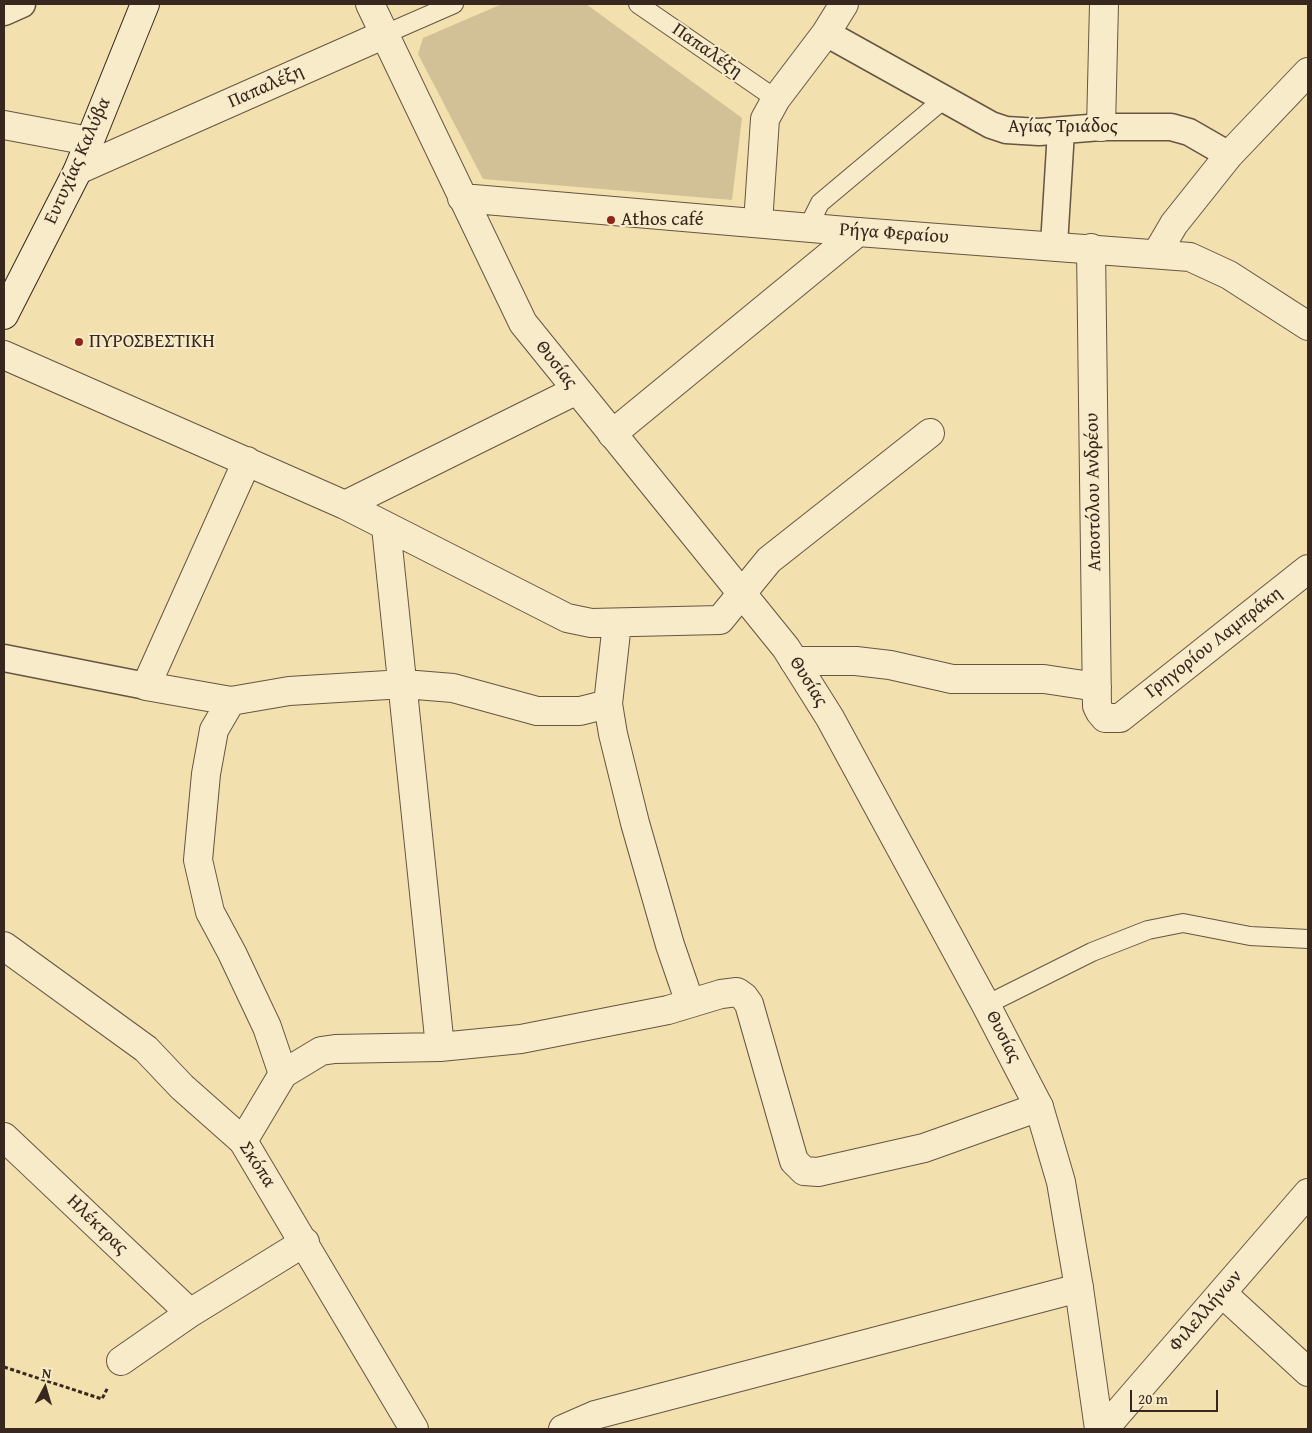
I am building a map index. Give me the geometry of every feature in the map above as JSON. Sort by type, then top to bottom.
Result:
[{"type":"street","points":[[4,12],[22,4]]},
{"type":"street","name":"Ευτυχίας Καλύβα","points":[[4,315],[78,170],[144,4]]},
{"type":"street","name":"Θυσίας","points":[[370,4],[383,35],[523,323],[575,391],[741,593],[794,661],[830,718],[986,1005],[1039,1107],[1061,1182],[1080,1288],[1099,1429]]},
{"type":"street","points":[[758,223],[765,119],[776,99],[826,33],[844,4]]},
{"type":"street","points":[[1101,127],[1104,4]]},
{"type":"street","name":"Αγίας Τριάδος","points":[[826,33],[991,125],[1006,130],[1061,131],[1101,127],[1171,127],[1189,132],[1228,155]]},
{"type":"street","name":"Παπαλέξη","points":[[78,170],[383,35]]},
{"type":"street","points":[[1157,253],[1174,224],[1228,155],[1308,72]]},
{"type":"street","points":[[4,125],[89,141]]},
{"type":"street","points":[[1054,245],[1061,131]]},
{"type":"street","name":"Ρήγα Φεραίου","points":[[462,198],[858,232],[1054,245],[1190,257],[1213,266],[1308,326]]},
{"type":"street","points":[[612,434],[858,232]]},
{"type":"street","name":"Αποστόλου Ανδρέου","points":[[1091,248],[1097,706],[1105,718],[1120,718]]},
{"type":"street","points":[[4,355],[345,505],[567,618],[585,622],[720,620],[769,560],[930,433]]},
{"type":"street","points":[[345,505],[575,391]]},
{"type":"street","points":[[146,686],[247,461]]},
{"type":"street","points":[[386,527],[404,684],[440,1047]]},
{"type":"street","name":"Γρηγορίου Λαμπράκη","points":[[1120,718],[1308,569]]},
{"type":"street","points":[[617,623],[608,704],[622,780],[670,945],[690,1003]]},
{"type":"street","points":[[4,658],[231,701],[289,691],[404,684],[453,688],[537,711],[580,711],[608,704]]},
{"type":"street","points":[[794,661],[856,661],[890,665],[952,679],[1044,678],[1097,686]]},
{"type":"street","points":[[231,701],[214,730],[206,774],[198,860],[210,912],[232,953],[267,1027],[282,1074]]},
{"type":"street","name":"Σκόπα","points":[[4,946],[146,1049],[182,1088],[243,1141],[305,1242],[414,1429]]},
{"type":"street","points":[[243,1141],[282,1074],[321,1051],[335,1048],[440,1047],[521,1038],[668,1010],[721,994],[737,992],[749,1004],[794,1161],[804,1171],[818,1172],[924,1148],[1039,1107]]},
{"type":"street","name":"Ηλέκτρας","points":[[4,1137],[190,1313]]},
{"type":"street","name":"Φιλελλήνων","points":[[1104,1429],[1307,1195]]},
{"type":"street","points":[[121,1361],[190,1313],[305,1242]]},
{"type":"street","points":[[562,1429],[595,1415],[1080,1288]]},
{"type":"street","points":[[1222,1293],[1308,1372]]},
{"type":"lane","name":"Παπαλέξη","points":[[383,35],[454,4]]},
{"type":"lane","name":"Παπαλέξη","points":[[638,4],[776,99]]},
{"type":"lane","points":[[808,227],[820,203],[944,99]]},
{"type":"lane","points":[[986,1005],[1092,952],[1148,930],[1183,923],[1250,936],[1308,939]]},
{"type":"path","points":[[4,1367],[102,1399],[121,1361]]},
{"type":"shaded area","points":[[502,4],[586,4],[742,118],[732,200],[483,179],[418,54],[423,38]]},
{"type":"place","name":"Athos café","points":[[611,220]]},
{"type":"place","name":"ΠΥΡΟΣΒΕΣΤΙΚΗ","points":[[79,342]]}]
